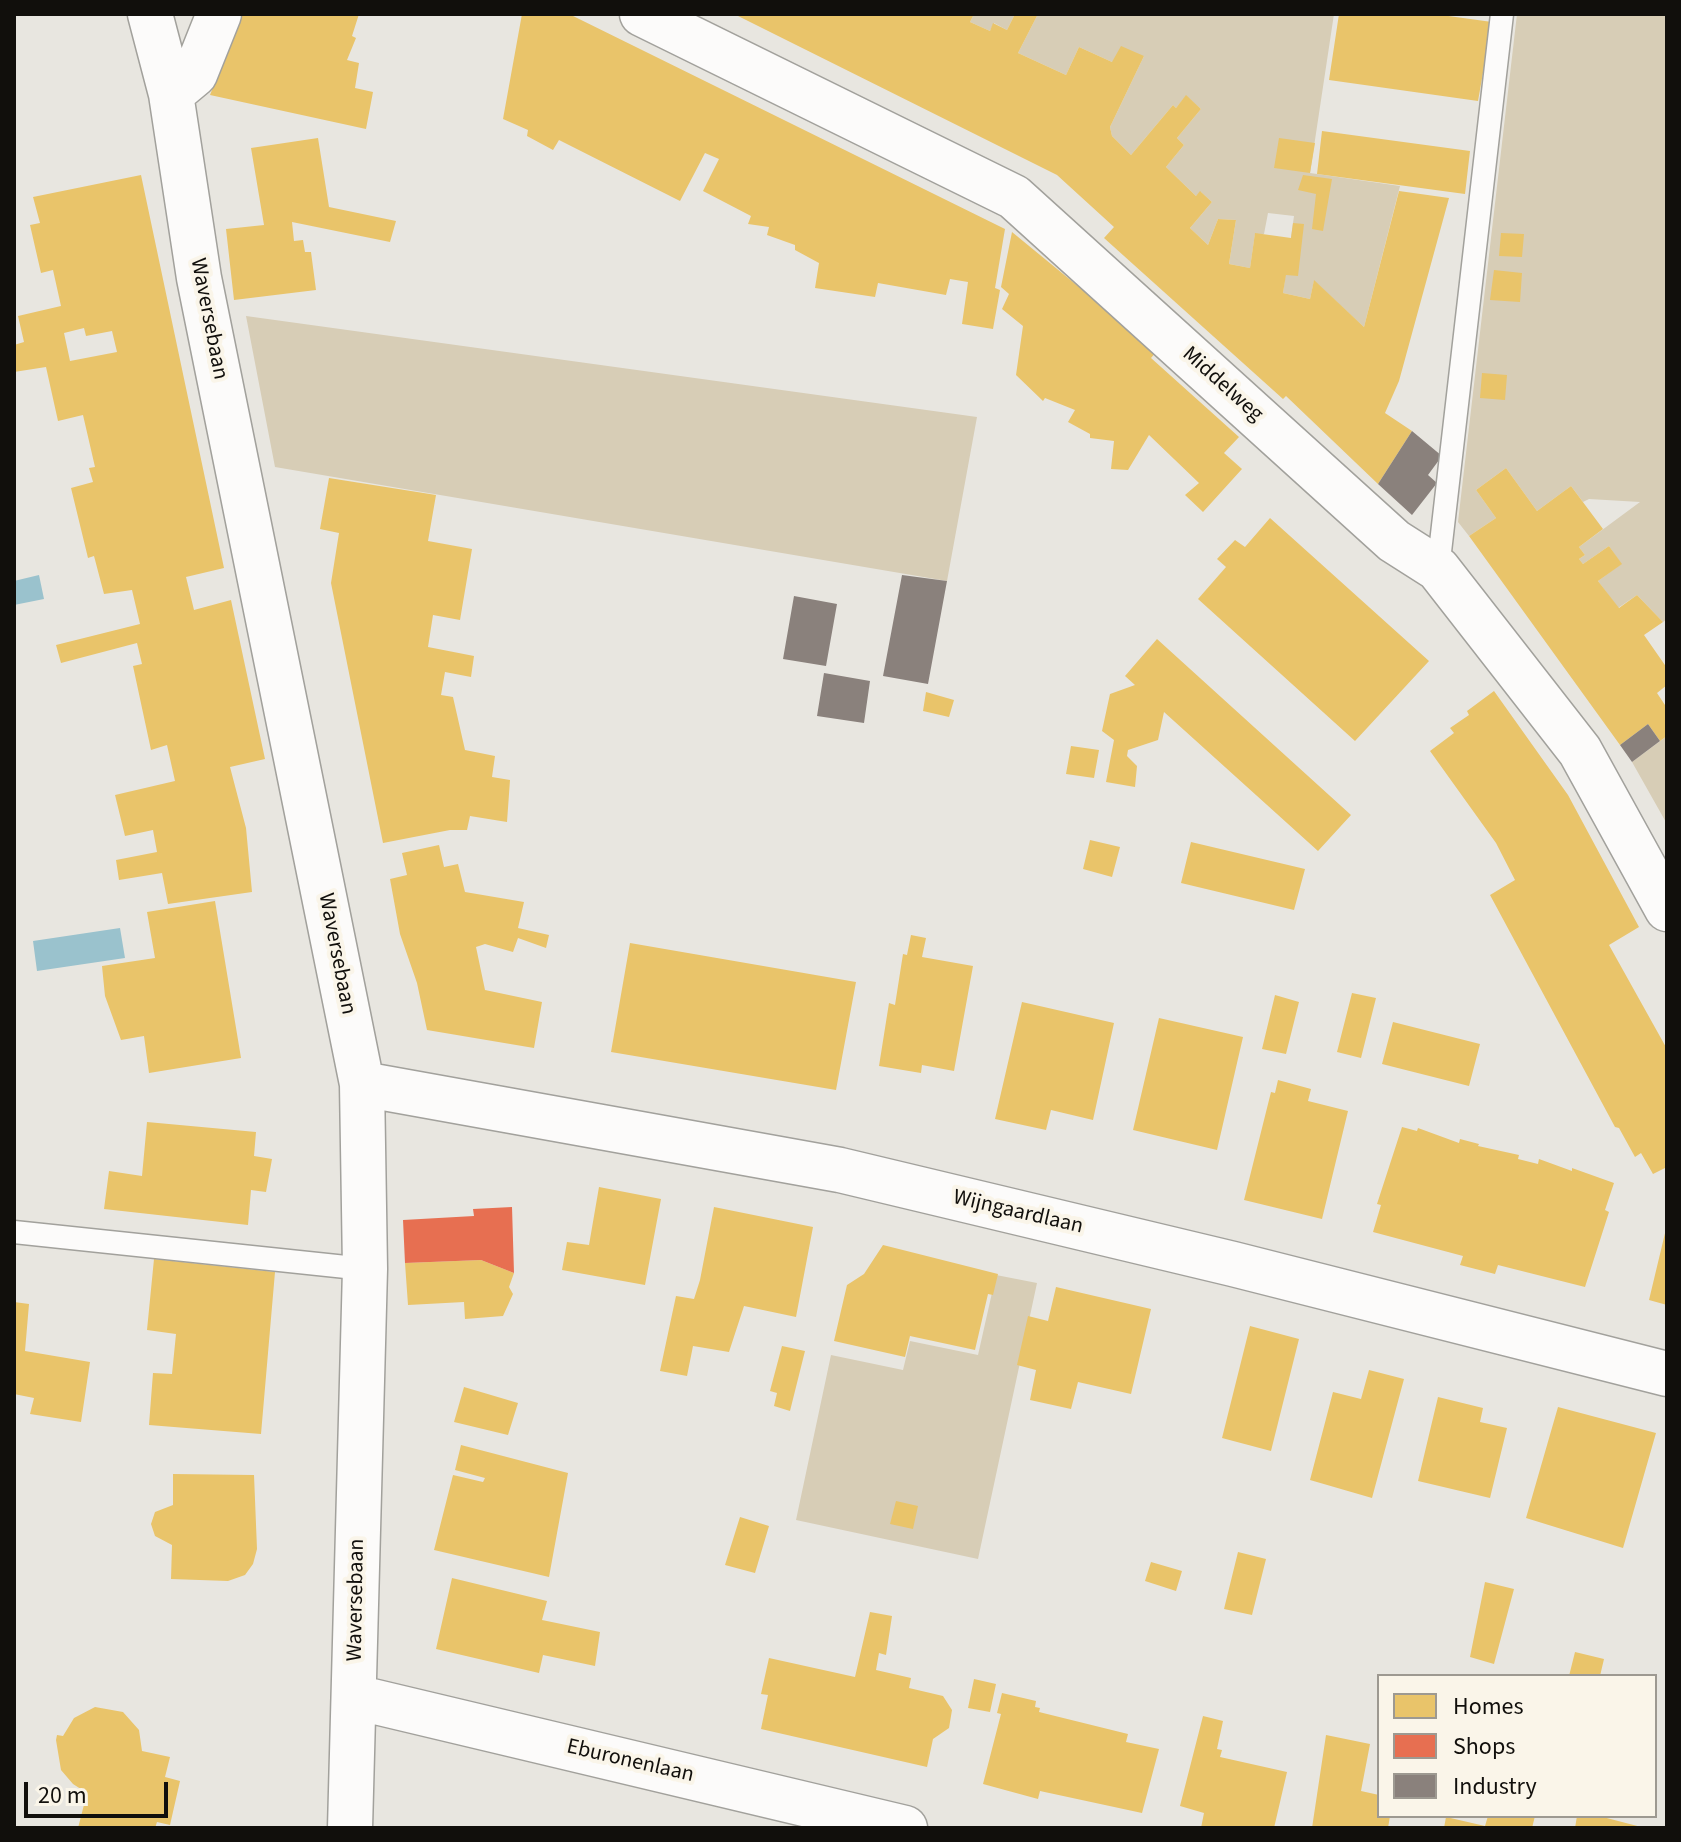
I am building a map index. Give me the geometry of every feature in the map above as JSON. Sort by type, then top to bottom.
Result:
[{"type":"street","name":"Waversebaan","points":[[150,14],[171,94],[199,278],[362,1084],[365,1269],[350,1828]]},
{"type":"street","points":[[171,94],[195,74],[219,14]]},
{"type":"street","name":"Middelweg","points":[[642,14],[1014,197],[1394,541],[1438,569],[1580,751],[1667,909]]},
{"type":"street","name":"Wijngaardlaan","points":[[362,1084],[840,1170],[1233,1264],[1667,1374]]},
{"type":"street","name":"Eburonenlaan","points":[[355,1697],[905,1828]]},
{"type":"lane","points":[[1438,569],[1502,14]]},
{"type":"lane","points":[[14,1232],[365,1269]]},
{"type":"shaded area","points":[[974,14],[1015,14],[1007,30],[994,23],[990,31],[970,22]]},
{"type":"shaded area","points":[[1038,14],[1334,14],[1310,173],[1400,186],[1364,327],[1314,281],[1310,299],[1283,293],[1294,216],[1268,213],[1264,234],[1255,234],[1250,268],[1229,264],[1236,220],[1218,219],[1208,245],[1190,228],[1212,202],[1201,192],[1196,196],[1166,167],[1184,145],[1177,138],[1201,109],[1186,96],[1176,108],[1173,105],[1131,155],[1112,136],[1110,127],[1144,56],[1112,62],[1079,47],[1066,75],[1018,53]]},
{"type":"shaded area","points":[[1517,14],[1667,14],[1667,619],[1663,622],[1637,595],[1618,608],[1598,581],[1621,564],[1609,546],[1583,564],[1579,559],[1585,555],[1579,547],[1640,502],[1589,499],[1583,502],[1571,486],[1537,511],[1506,468],[1476,490],[1496,518],[1469,536],[1458,522]]},
{"type":"shaded area","points":[[246,316],[977,417],[947,581],[275,467]]},
{"type":"shaded area","points":[[1667,736],[1667,824],[1632,762]]},
{"type":"shaded area","points":[[996,1275],[1037,1283],[978,1559],[796,1520],[831,1355],[903,1370],[910,1341],[978,1355]]},
{"type":"water","points":[[39,575],[44,599],[14,605],[14,581]]},
{"type":"water","points":[[120,928],[125,958],[37,971],[33,941]]},
{"type":"building: Homes","points":[[242,14],[359,14],[352,36],[356,38],[347,60],[359,63],[355,88],[373,92],[366,129],[210,95]]},
{"type":"building: Homes","points":[[522,14],[569,14],[1005,229],[995,288],[1000,290],[993,329],[962,324],[968,282],[950,279],[946,295],[878,283],[875,297],[815,288],[819,263],[795,250],[795,245],[767,235],[769,227],[748,224],[751,216],[703,191],[719,159],[705,153],[680,201],[559,140],[553,150],[527,136],[528,130],[503,119]]},
{"type":"building: Homes","points":[[734,14],[974,14],[970,22],[990,31],[993,23],[1007,30],[1015,14],[1038,14],[1018,53],[1066,75],[1079,47],[1112,62],[1121,46],[1144,56],[1110,127],[1112,136],[1131,155],[1173,105],[1176,108],[1186,95],[1201,109],[1177,138],[1184,145],[1166,167],[1196,196],[1200,191],[1212,202],[1190,228],[1208,245],[1218,219],[1236,220],[1229,264],[1250,268],[1255,233],[1291,238],[1293,223],[1304,224],[1298,276],[1286,275],[1283,293],[1310,299],[1314,280],[1364,327],[1399,191],[1449,198],[1399,381],[1385,413],[1412,431],[1378,484],[1286,396],[1283,399],[1104,238],[1114,227],[1057,175]]},
{"type":"building: Homes","points":[[1339,14],[1434,14],[1492,22],[1478,101],[1329,80]]},
{"type":"building: Homes","points":[[1322,131],[1470,151],[1465,194],[1317,174]]},
{"type":"building: Homes","points":[[318,138],[329,207],[396,221],[390,242],[292,222],[294,241],[303,240],[305,252],[311,252],[316,290],[234,300],[226,229],[264,225],[251,148]]},
{"type":"building: Homes","points":[[1279,138],[1315,143],[1310,173],[1274,168]]},
{"type":"building: Homes","points":[[141,175],[224,568],[186,577],[194,610],[231,600],[265,759],[230,767],[246,828],[252,892],[168,904],[162,873],[119,880],[116,860],[157,852],[153,830],[125,836],[115,795],[175,781],[167,745],[151,750],[133,666],[142,664],[137,643],[61,663],[56,645],[140,624],[132,590],[104,594],[94,556],[88,558],[71,488],[93,482],[89,468],[95,467],[83,415],[58,421],[46,367],[14,372],[14,345],[24,342],[18,316],[61,306],[53,270],[41,273],[30,225],[40,223],[33,197]],"holes":[[[84,328],[86,336],[112,331],[117,352],[70,361],[64,333]]]},
{"type":"building: Homes","points":[[1303,175],[1332,179],[1323,231],[1312,229],[1316,194],[1298,190]]},
{"type":"building: Homes","points":[[1012,232],[1157,351],[1151,358],[1239,437],[1224,453],[1242,469],[1203,512],[1185,495],[1199,483],[1149,435],[1128,470],[1111,469],[1114,441],[1090,438],[1090,434],[1068,422],[1075,410],[1045,398],[1043,401],[1016,375],[1023,326],[1002,309],[1009,294],[1001,287]]},
{"type":"building: Homes","points":[[1501,233],[1524,234],[1522,257],[1499,256]]},
{"type":"building: Homes","points":[[1494,270],[1522,273],[1520,302],[1490,300]]},
{"type":"building: Homes","points":[[1482,373],[1507,375],[1505,400],[1480,398]]},
{"type":"building: Homes","points":[[1506,468],[1537,511],[1571,486],[1603,529],[1579,547],[1585,555],[1579,559],[1583,564],[1609,546],[1622,564],[1598,581],[1619,608],[1637,595],[1663,622],[1644,635],[1667,668],[1667,685],[1657,693],[1667,708],[1667,736],[1660,741],[1648,724],[1620,745],[1469,536],[1496,518],[1476,490]]},
{"type":"building: Homes","points":[[329,478],[436,495],[428,541],[472,549],[460,620],[433,615],[428,647],[474,656],[471,677],[445,672],[441,695],[453,697],[465,750],[495,756],[492,777],[510,780],[507,822],[470,816],[467,830],[450,830],[383,843],[331,583],[339,533],[320,529]]},
{"type":"building: Homes","points":[[1270,518],[1429,661],[1355,741],[1198,599],[1226,567],[1217,559],[1235,540],[1245,547]]},
{"type":"building: Homes","points":[[1157,639],[1351,815],[1318,851],[1164,712],[1158,740],[1128,750],[1127,756],[1137,766],[1135,787],[1106,782],[1114,740],[1102,731],[1110,694],[1135,685],[1125,676]]},
{"type":"building: Homes","points":[[1494,691],[1568,795],[1639,927],[1609,945],[1667,1049],[1667,1167],[1653,1174],[1641,1153],[1635,1157],[1619,1128],[1615,1127],[1490,895],[1515,880],[1496,843],[1430,751],[1454,733],[1450,728],[1469,715],[1467,711]]},
{"type":"building: Homes","points":[[926,692],[954,700],[949,717],[923,711]]},
{"type":"building: Homes","points":[[1071,746],[1099,750],[1094,778],[1066,774]]},
{"type":"building: Homes","points":[[1090,840],[1120,847],[1112,877],[1083,869]]},
{"type":"building: Homes","points":[[1191,842],[1305,869],[1294,910],[1181,883]]},
{"type":"building: Homes","points":[[439,845],[444,867],[458,864],[465,892],[524,902],[518,928],[549,935],[546,948],[518,938],[513,952],[485,944],[476,947],[485,990],[542,1002],[534,1048],[427,1030],[417,983],[400,934],[390,879],[407,875],[402,853]]},
{"type":"building: Homes","points":[[215,901],[241,1058],[149,1073],[144,1036],[121,1040],[105,996],[102,966],[155,958],[147,912]]},
{"type":"building: Homes","points":[[911,935],[926,938],[922,957],[973,966],[954,1071],[922,1065],[921,1073],[879,1066],[889,1003],[895,1005],[903,954],[907,955]]},
{"type":"building: Homes","points":[[630,943],[856,982],[836,1090],[611,1052]]},
{"type":"building: Homes","points":[[1352,993],[1376,998],[1361,1058],[1337,1052]]},
{"type":"building: Homes","points":[[1275,995],[1299,1002],[1286,1054],[1262,1049]]},
{"type":"building: Homes","points":[[1022,1002],[1114,1023],[1093,1120],[1051,1110],[1046,1130],[995,1119]]},
{"type":"building: Homes","points":[[1159,1018],[1243,1037],[1217,1150],[1133,1130]]},
{"type":"building: Homes","points":[[1393,1022],[1480,1044],[1469,1086],[1382,1064]]},
{"type":"building: Homes","points":[[1278,1080],[1311,1089],[1308,1101],[1348,1111],[1322,1219],[1244,1200],[1271,1092],[1275,1093]]},
{"type":"building: Homes","points":[[147,1122],[256,1132],[254,1156],[272,1159],[266,1192],[251,1190],[248,1225],[104,1209],[109,1171],[142,1176]]},
{"type":"building: Homes","points":[[1402,1127],[1417,1131],[1418,1128],[1459,1143],[1460,1139],[1479,1144],[1519,1155],[1518,1159],[1538,1164],[1539,1159],[1614,1183],[1605,1210],[1609,1212],[1585,1287],[1498,1265],[1495,1274],[1460,1265],[1463,1256],[1373,1232],[1381,1205],[1377,1204]]},
{"type":"building: Homes","points":[[599,1187],[661,1199],[645,1285],[562,1270],[567,1242],[589,1245]]},
{"type":"building: Homes","points":[[714,1207],[813,1227],[796,1317],[744,1306],[729,1352],[693,1346],[687,1376],[660,1371],[676,1296],[694,1299]]},
{"type":"building: Homes","points":[[1667,1230],[1667,1305],[1649,1300]]},
{"type":"building: Homes","points":[[883,1245],[998,1274],[993,1295],[988,1294],[975,1350],[910,1336],[905,1357],[834,1341],[847,1285],[864,1274]]},
{"type":"building: Homes","points":[[154,1259],[275,1272],[261,1434],[149,1425],[153,1373],[172,1374],[176,1334],[147,1330]]},
{"type":"building: Homes","points":[[481,1260],[514,1273],[509,1287],[513,1294],[503,1316],[465,1319],[464,1302],[408,1305],[405,1263]]},
{"type":"building: Homes","points":[[1056,1287],[1151,1309],[1131,1394],[1078,1382],[1071,1409],[1030,1400],[1036,1370],[1017,1365],[1028,1316],[1048,1321]]},
{"type":"building: Homes","points":[[14,1302],[29,1304],[25,1351],[90,1362],[81,1422],[30,1414],[34,1398],[14,1394]]},
{"type":"building: Homes","points":[[1250,1326],[1299,1339],[1271,1451],[1222,1438]]},
{"type":"building: Homes","points":[[782,1346],[805,1351],[790,1411],[774,1406],[777,1393],[770,1391]]},
{"type":"building: Homes","points":[[1369,1370],[1404,1379],[1372,1498],[1310,1480],[1333,1392],[1361,1399]]},
{"type":"building: Homes","points":[[464,1387],[518,1403],[508,1435],[454,1422]]},
{"type":"building: Homes","points":[[1438,1397],[1483,1408],[1480,1422],[1507,1428],[1490,1498],[1418,1481]]},
{"type":"building: Homes","points":[[1558,1407],[1656,1433],[1623,1548],[1526,1518]]},
{"type":"building: Homes","points":[[461,1445],[568,1473],[549,1577],[434,1550],[453,1475],[483,1482],[485,1478],[455,1470]]},
{"type":"building: Homes","points":[[173,1474],[254,1475],[257,1549],[253,1564],[245,1575],[228,1581],[171,1579],[172,1545],[155,1536],[151,1524],[155,1512],[173,1505]]},
{"type":"building: Homes","points":[[896,1501],[918,1506],[913,1529],[890,1524]]},
{"type":"building: Homes","points":[[740,1517],[769,1526],[755,1573],[725,1565]]},
{"type":"building: Homes","points":[[1238,1552],[1266,1559],[1252,1615],[1224,1609]]},
{"type":"building: Homes","points":[[1151,1562],[1182,1571],[1176,1591],[1145,1581]]},
{"type":"building: Homes","points":[[452,1578],[547,1601],[542,1620],[600,1632],[595,1666],[543,1655],[539,1673],[436,1649]]},
{"type":"building: Homes","points":[[1485,1582],[1514,1589],[1494,1664],[1470,1657]]},
{"type":"building: Homes","points":[[870,1612],[892,1616],[886,1655],[879,1653],[876,1670],[911,1678],[909,1688],[943,1696],[952,1710],[949,1728],[933,1739],[927,1767],[761,1729],[768,1695],[761,1694],[769,1658],[855,1677]]},
{"type":"building: Homes","points":[[1575,1652],[1604,1659],[1600,1674],[1570,1674]]},
{"type":"building: Homes","points":[[974,1679],[996,1684],[990,1712],[968,1708]]},
{"type":"building: Homes","points":[[1002,1693],[1036,1701],[1035,1707],[1040,1708],[1039,1712],[1128,1734],[1126,1742],[1159,1749],[1142,1813],[1040,1791],[1038,1799],[983,1784],[1001,1714],[997,1713]]},
{"type":"building: Homes","points":[[95,1707],[123,1712],[139,1730],[142,1751],[170,1757],[165,1777],[180,1781],[170,1825],[157,1822],[155,1828],[78,1828],[87,1793],[73,1784],[61,1770],[56,1740],[57,1735],[63,1736],[74,1718]]},
{"type":"building: Homes","points":[[1203,1716],[1223,1721],[1217,1749],[1222,1750],[1220,1757],[1287,1772],[1274,1828],[1201,1828],[1204,1813],[1180,1806]]},
{"type":"building: Homes","points":[[1326,1735],[1370,1744],[1361,1791],[1377,1795],[1377,1818],[1390,1818],[1388,1828],[1312,1828]]},
{"type":"building: Homes","points":[[1446,1818],[1485,1826],[1487,1818],[1534,1818],[1532,1828],[1444,1828]]},
{"type":"building: Homes","points":[[1577,1818],[1607,1818],[1645,1828],[1575,1828]]},
{"type":"building: Shops","points":[[512,1207],[514,1273],[481,1260],[405,1263],[403,1220],[474,1216],[473,1209]]},
{"type":"building: Industry","points":[[1412,431],[1442,456],[1428,475],[1437,483],[1412,515],[1378,484]]},
{"type":"building: Industry","points":[[902,575],[947,581],[928,684],[883,676]]},
{"type":"building: Industry","points":[[794,596],[837,604],[826,666],[783,659]]},
{"type":"building: Industry","points":[[824,673],[870,681],[864,723],[817,716]]},
{"type":"building: Industry","points":[[1648,724],[1660,741],[1632,762],[1620,745]]}]
